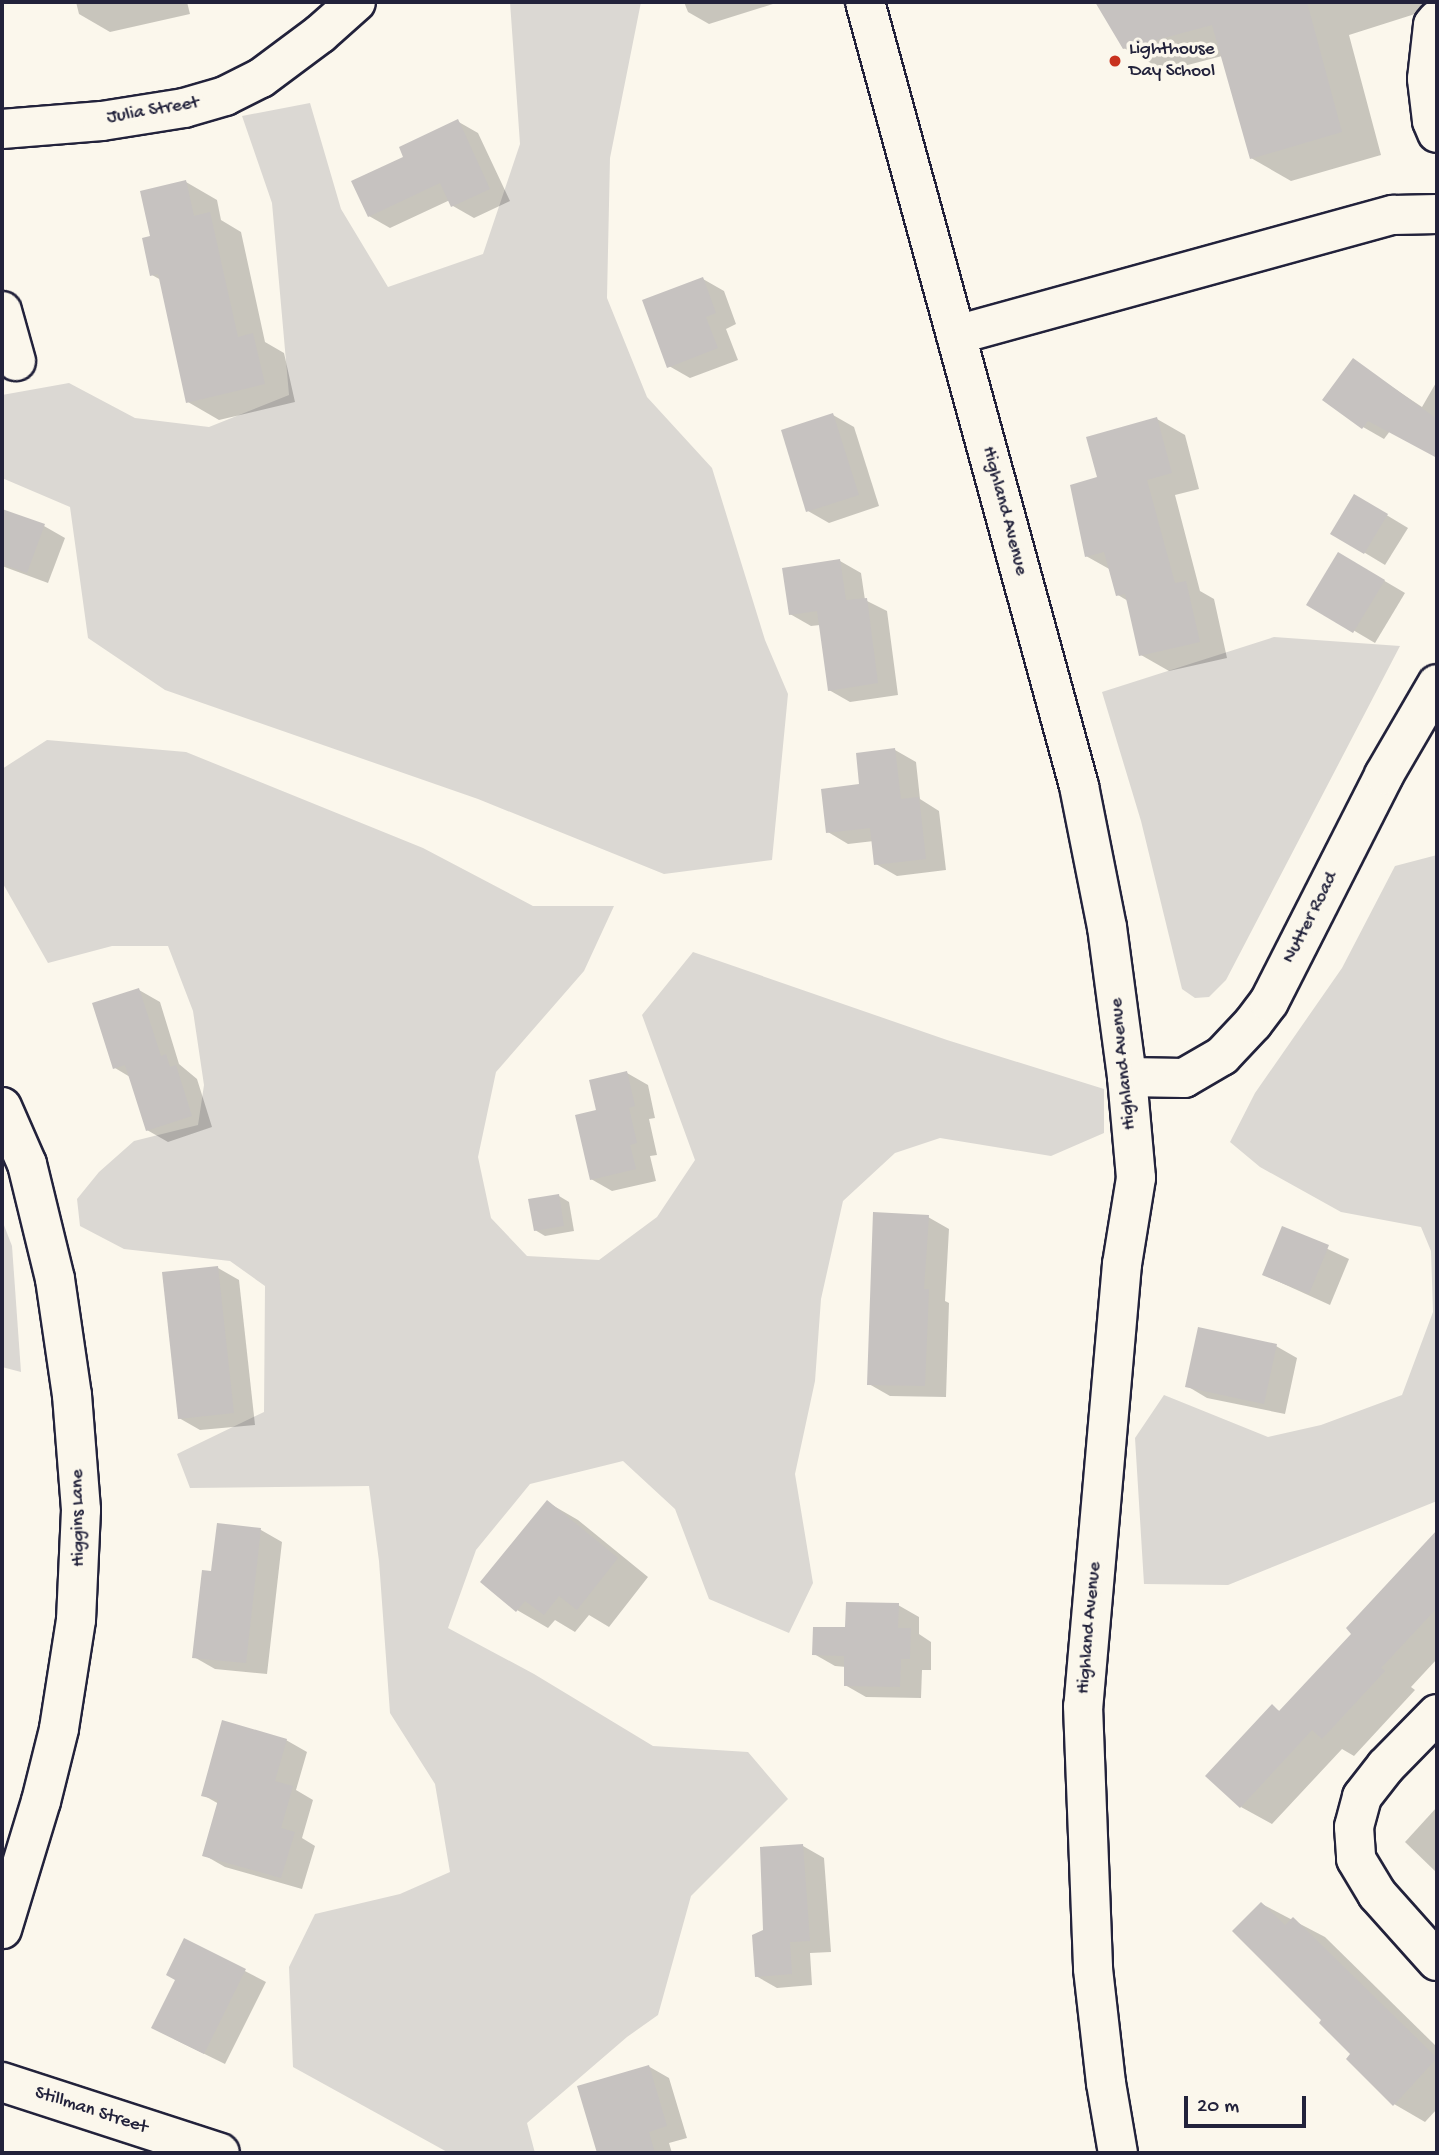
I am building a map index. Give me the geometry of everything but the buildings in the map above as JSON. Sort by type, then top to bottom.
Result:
[{"type":"street","name":"Julia Street","points":[[2,129],[102,121],[184,108],[225,96],[261,78],[320,34],[356,2]]},
{"type":"street","name":"Highland Avenue","points":[[865,2],[1079,786],[1107,927],[1127,1077],[1136,1178],[1122,1264],[1083,1706],[1094,1969],[1106,2083],[1118,2153]]},
{"type":"street","points":[[1437,20],[1433,24],[1427,79],[1432,121],[1437,133]]},
{"type":"street","points":[[956,335],[1393,215],[1437,214]]},
{"type":"street","points":[[2,311],[16,361]]},
{"type":"street","name":"Nutter Road","points":[[1127,1077],[1184,1078],[1222,1056],[1253,1023],[1269,1002],[1384,775],[1437,684]]},
{"type":"street","name":"Higgins Lane","points":[[2,1107],[27,1164],[55,1279],[72,1395],[81,1510],[77,1608],[59,1729],[41,1801],[2,1929]]},
{"type":"street","points":[[1437,1714],[1385,1766],[1362,1797],[1354,1827],[1356,1859],[1377,1894],[1437,1961]]},
{"type":"street","name":"Stillman Street","points":[[2,2082],[220,2153]]},
{"type":"shaded area","points":[[510,2],[641,2],[610,158],[607,298],[647,397],[712,468],[765,640],[788,694],[772,860],[664,874],[478,799],[165,690],[88,638],[70,507],[2,478],[2,395],[69,383],[135,418],[209,427],[289,395],[272,203],[242,116],[310,103],[341,209],[388,287],[483,254],[520,144]]},
{"type":"shaded area","points":[[1274,637],[1400,646],[1226,980],[1209,997],[1195,998],[1182,989],[1141,821],[1102,692]]},
{"type":"shaded area","points":[[47,740],[186,752],[423,848],[533,906],[614,906],[584,971],[496,1072],[478,1157],[491,1218],[527,1256],[599,1260],[657,1217],[695,1160],[642,1015],[693,952],[947,1040],[1104,1089],[1104,1133],[1051,1156],[940,1138],[895,1153],[843,1201],[821,1299],[815,1381],[795,1474],[813,1583],[789,1633],[709,1599],[675,1509],[623,1461],[530,1484],[476,1550],[448,1628],[534,1674],[653,1746],[748,1752],[788,1799],[691,1896],[658,2015],[627,2037],[527,2123],[535,2153],[449,2153],[293,2067],[289,1967],[315,1914],[400,1894],[450,1872],[435,1784],[390,1713],[379,1561],[369,1486],[190,1488],[177,1454],[264,1412],[265,1286],[230,1261],[124,1249],[80,1226],[77,1199],[99,1172],[134,1141],[198,1125],[204,1085],[193,1011],[168,946],[112,946],[48,963],[2,882],[2,769]]},
{"type":"shaded area","points":[[1437,855],[1437,1501],[1228,1585],[1144,1584],[1135,1438],[1164,1395],[1268,1437],[1321,1425],[1402,1395],[1433,1312],[1431,1251],[1421,1227],[1341,1212],[1260,1167],[1230,1142],[1255,1093],[1342,968],[1395,866]]},
{"type":"shaded area","points":[[2,1220],[12,1246],[21,1372],[2,1367]]},
{"type":"place","name":"Lighthouse Day School","points":[[1115,61]]}]
